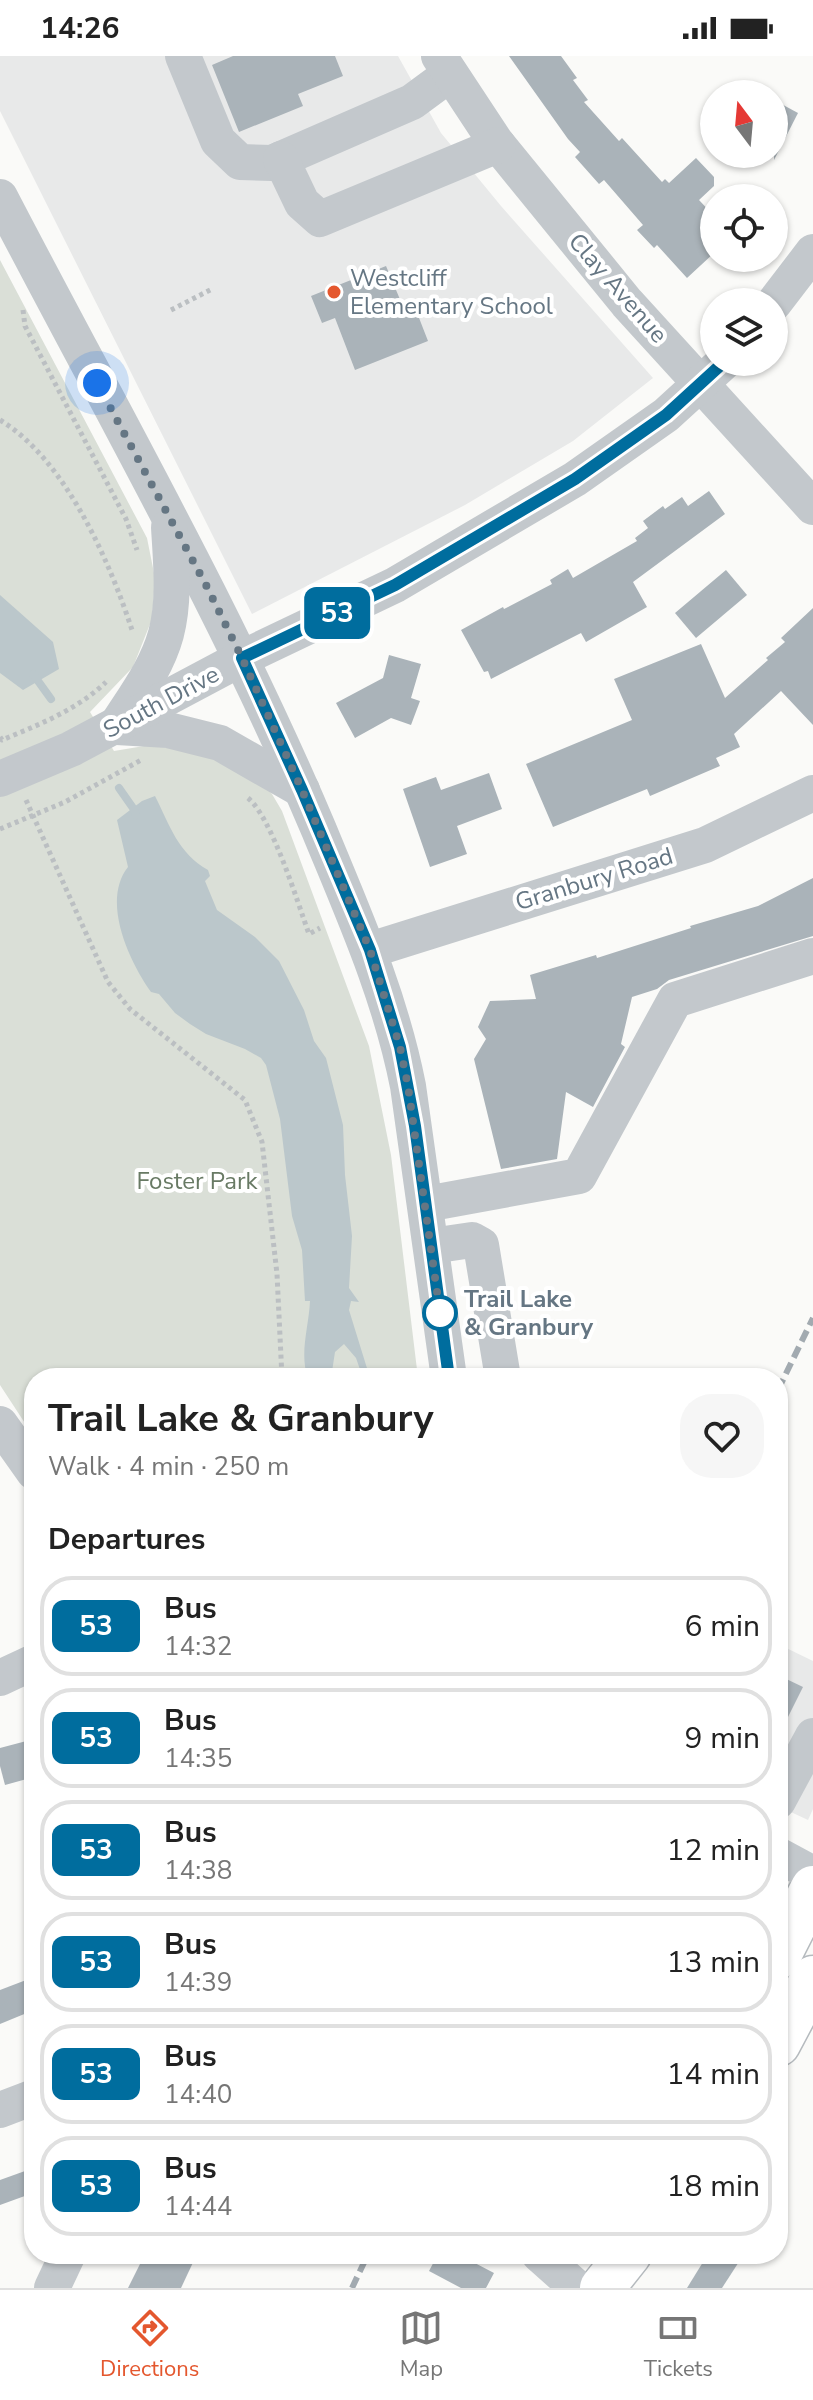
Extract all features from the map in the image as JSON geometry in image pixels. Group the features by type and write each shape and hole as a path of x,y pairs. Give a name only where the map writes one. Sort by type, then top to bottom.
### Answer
{"main road":[{"path":"788,1937 813,1888"},
{"path":"788,2025 813,1978"},
{"path":"602,2288 621,2264"}],"street":[{"path":"183,56 218,141 240,162 272,163 412,102 445,65"},
{"name":"Clay Avenue","path":"445,65 498,145 627,303 700,362"},
{"path":"281,159 302,203 320,219 498,145"},
{"path":"0,197 242,658 370,950 400,1047 415,1126 447,1365 497,1343"},
{"path":"785,288 813,252"},
{"name":"South Drive","path":"12,787 71,749 242,658 395,585 575,479 666,415 710,376"},
{"name":"Clay Avenue","path":"715,376 813,507"},
{"path":"115,727 148,678 166,634 172,582 168,514"},
{"path":"115,727 168,730 220,743 302,790"},
{"name":"Granbury Road","path":"370,950 705,845 813,793"},
{"path":"426,1204 579,1176 675,1000 813,956"},
{"path":"431,1246 472,1240 481,1245 501,1368"},
{"path":"0,1424 24,1458"},
{"path":"0,1678 24,1667"},
{"path":"788,1779 800,1753"},
{"path":"788,1860 813,1874"},
{"path":"0,2110 24,2101"},
{"path":"52,2288 63,2264"},
{"path":"550,2264 577,2288"}],"path":[{"path":"171,310 212,289"},
{"path":"50,293 23,309 25,326 126,519 139,556"},
{"path":"0,420 34,447 62,484 112,573 133,634"},
{"path":"128,646 137,619"},
{"path":"0,737 2,740 44,723 95,693 110,678"},
{"path":"0,829 65,802 147,757"},
{"path":"12,787 33,816 108,982 130,1009 245,1100 262,1142 277,1274 282,1368"},
{"path":"246,796 256,804 275,843 309,934 320,928"}],"shaded area":[{"name":"Westcliff Elementary School","path":"0,56 398,56 441,133 653,378 573,441 465,505 252,614 0,111"},
{"path":"0,595 53,642 59,669 23,690 0,673"},
{"path":"155,796 182,847 208,870 210,876 205,881 217,910 255,937 279,961 304,1010 314,1041 326,1058 343,1125 352,1236 349,1288 359,1302 351,1301 349,1310 367,1368 360,1368 356,1358 344,1344 335,1352 333,1368 305,1368 310,1301 305,1301 302,1250 292,1216 280,1119 266,1065 261,1058 206,1034 175,1013 159,994 151,992 127,948 121,931 117,897 120,881 128,867 117,820 142,801"},
{"path":"788,1649 813,1661 813,1809 808,1820 788,1811"}],"green space":[{"name":"Foster Park","path":"0,260 147,538 155,578 152,619 133,667 90,712 114,751 150,745 214,755 261,782 282,811 369,1046 391,1155 417,1368 24,1368 24,1422 0,1385"}],"building":[{"path":"233,56 335,56 343,76 298,94 303,106 239,132 212,65"},
{"path":"509,56 561,56 588,100 584,102 662,182 665,179 669,183 696,158 700,168 705,168 714,177 714,184 700,184 700,266 687,278 657,245 654,248 637,230 643,225 604,180 599,184 575,157 580,152"},
{"path":"788,108 798,113 788,133"},
{"path":"386,266 404,309 414,305 428,341 355,370 335,318 322,323 311,296"},
{"path":"709,491 725,514 633,582 647,607 586,642 581,633 491,679 488,671 484,672 461,630 552,584 550,580 568,569 573,578 637,541 635,538 648,528 643,521 663,506 665,509 682,497 688,506"},
{"path":"726,570 747,595 696,638 675,613"},
{"path":"813,608 813,725 781,691 734,734 740,747 716,758 720,766 650,796 647,789 553,827 526,764 632,720 614,679 701,644 725,698 768,660 766,658 785,642 781,638"},
{"path":"389,655 421,664 411,698 420,701 411,725 391,718 355,738 336,703 383,678"},
{"path":"489,773 502,809 457,826 467,854 430,867 403,789 436,777 441,790"},
{"path":"813,878 813,936 669,980 657,989 632,997 621,1044 625,1047 593,1107 566,1092 557,1159 501,1169 474,1059 486,1039 478,1027 490,1001 536,999 530,975 596,955 597,958 758,906"},
{"path":"788,1680 803,1687 788,1717"},
{"path":"24,1742 24,1780 5,1785 0,1766 0,1748"},
{"path":"24,1981 24,2014 0,2024 0,1990"},
{"path":"24,2171 24,2196 0,2205 0,2180"},
{"path":"140,2264 192,2264 181,2288 128,2288"},
{"path":"433,2264 477,2264 494,2273 486,2288 461,2288 429,2271"},
{"path":"702,2264 738,2264 722,2288 687,2288"}],"waterway":[{"path":"33,674 51,699"},
{"path":"119,788 136,815"}],"railway":[{"path":"788,1369 813,1318"},
{"path":"352,2288 363,2264"}],"bus line":[{"name":"53","path":"448,1368 415,1126 400,1047 387,1000 370,950 242,658 395,585 575,479 666,415 709,376"}],"place":[{"name":"Westcliff Elementary School","path":"334,292"},
{"name":"Trail Lake & Granbury","path":"440,1313"}],"route":[{"path":"97,383 242,658 370,950 387,1000 408,1086 440,1313"}]}
